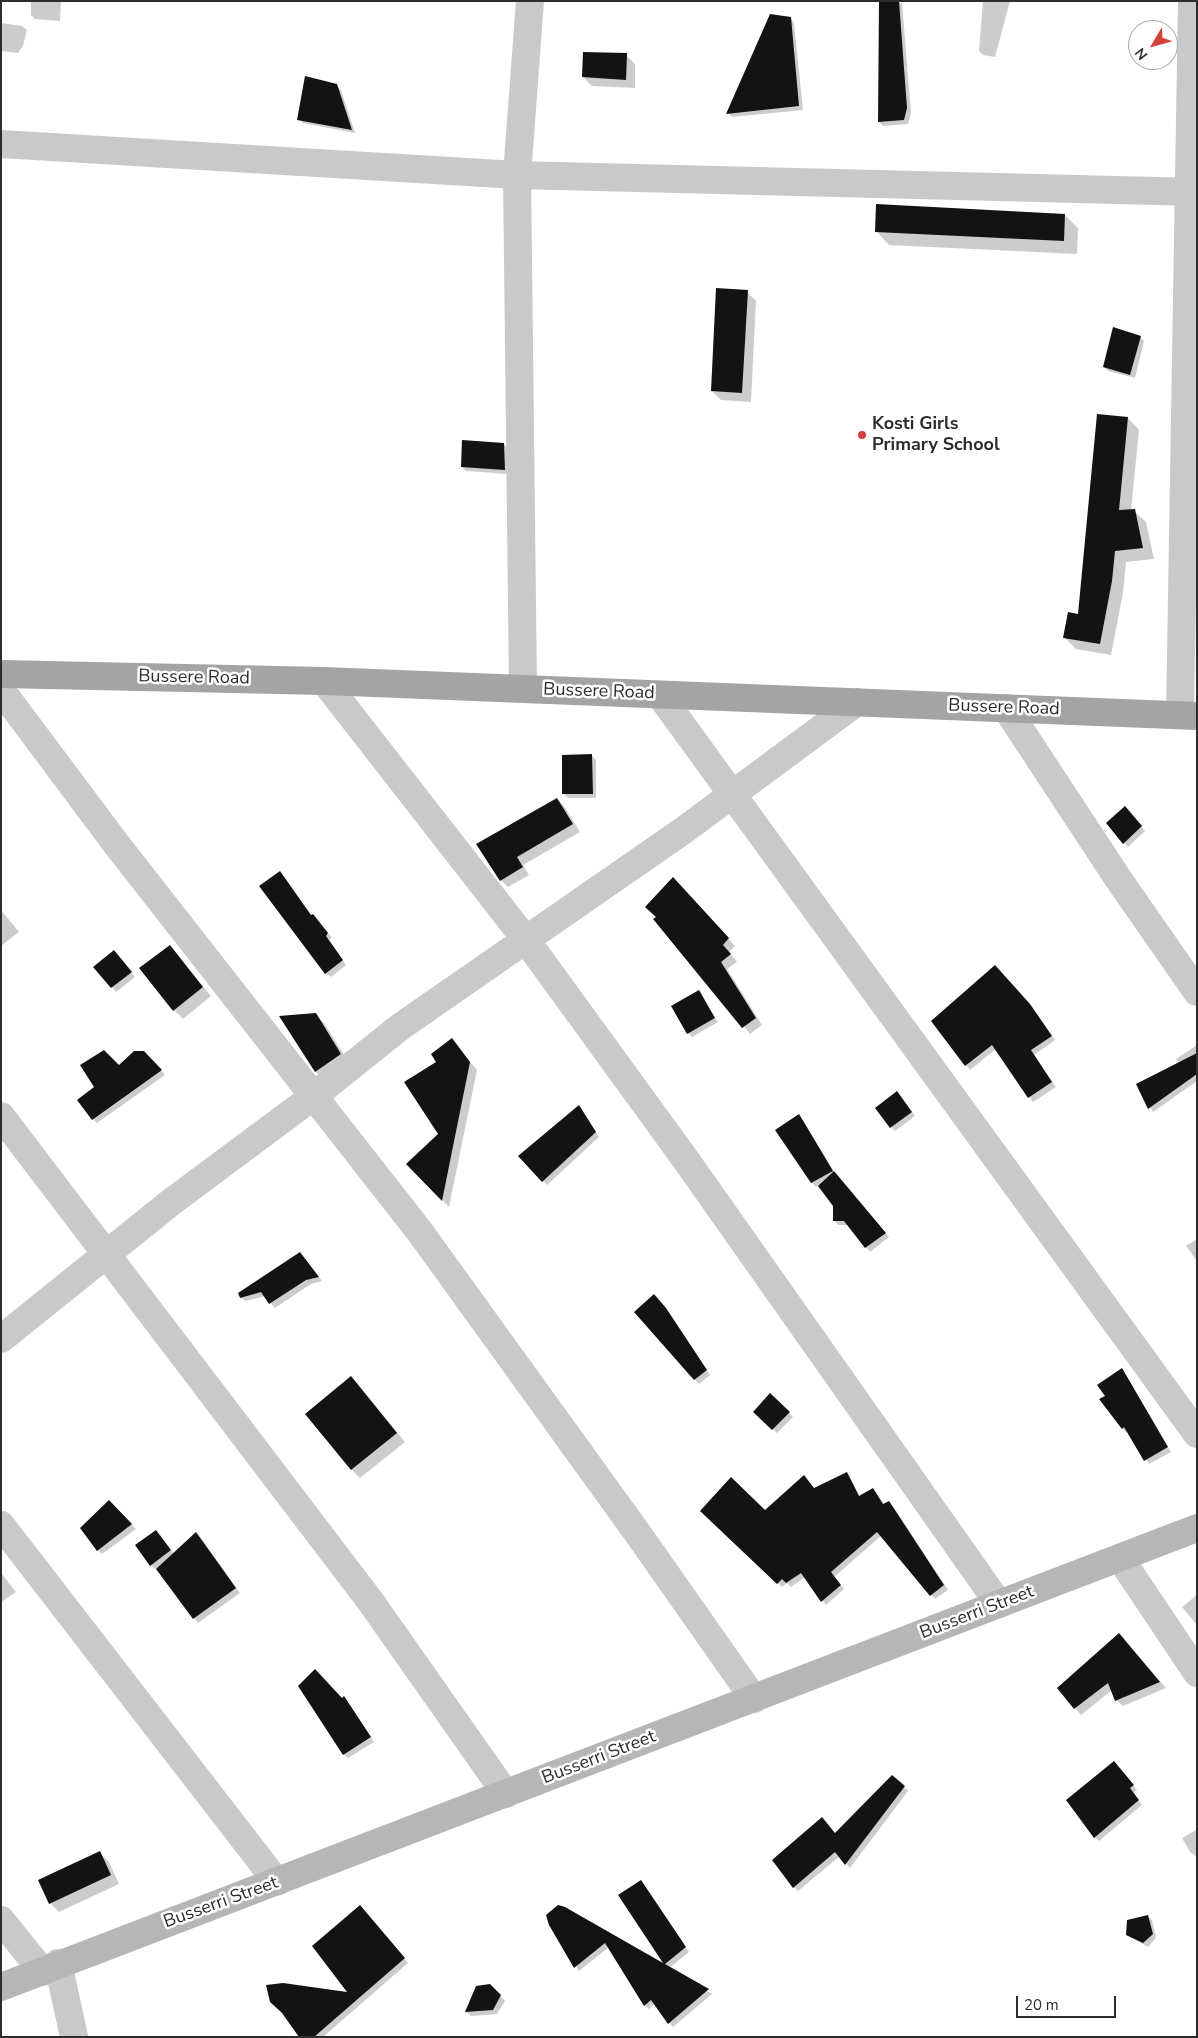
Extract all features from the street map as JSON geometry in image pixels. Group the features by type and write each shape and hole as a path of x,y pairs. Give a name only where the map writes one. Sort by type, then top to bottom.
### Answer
{"main road":[{"name":"Bussere Road","path":"1,674 324,681 1188,716"},
{"name":"Busserri Street","path":"1,1987 1197,1528"}],"street":[{"path":"523,689 517,175 530,1"},
{"path":"1188,716 1193,192 1192,1"},
{"path":"1,144 517,175 1193,192"},
{"path":"324,681 526,940 692,1168 999,1604"},
{"path":"1,690 118,845 315,1095 420,1232 641,1538 754,1699"},
{"path":"660,695 1197,1434"},
{"path":"1,1339 170,1203 315,1095 400,1027 732,794 857,702"},
{"path":"1006,708 1119,880 1197,992"},
{"path":"1,1116 371,1602 506,1794"},
{"path":"1,1525 277,1882"},
{"path":"1120,1558 1197,1673"},
{"path":"1,1920 50,1968 74,2037"}],"building":[{"path":"879,1 899,1 907,108 904,120 878,122"},
{"path":"770,14 791,17 799,106 726,114"},
{"path":"583,52 627,53 626,80 582,77"},
{"path":"305,76 337,84 352,130 297,120"},
{"path":"876,204 1065,214 1064,241 875,232"},
{"path":"716,288 748,290 742,393 711,391"},
{"path":"1113,327 1141,336 1130,375 1103,367"},
{"path":"1097,414 1128,417 1119,510 1135,509 1143,548 1115,551 1112,581 1100,644 1063,638 1068,612 1078,614"},
{"path":"462,440 504,443 505,470 461,467"},
{"path":"592,754 593,794 562,794 562,755"},
{"path":"557,798 573,824 517,857 523,867 500,881 476,844"},
{"path":"1125,806 1142,826 1123,844 1106,823"},
{"path":"280,871 311,915 313,914 328,933 326,936 343,960 325,974 259,886"},
{"path":"673,877 729,938 723,945 731,954 721,962 756,1018 742,1028 653,919 656,917 645,907"},
{"path":"170,945 203,987 173,1011 139,968"},
{"path":"114,950 132,972 111,988 93,967"},
{"path":"995,965 1030,1004 1052,1036 1031,1050 1052,1082 1028,1098 992,1045 965,1066 931,1021"},
{"path":"699,990 715,1018 687,1034 671,1006"},
{"path":"316,1013 341,1054 315,1072 279,1016"},
{"path":"452,1038 470,1062 442,1201 406,1164 438,1134 404,1082 436,1062 431,1054"},
{"path":"104,1050 119,1065 134,1051 144,1051 162,1070 92,1120 77,1100 94,1087 80,1065"},
{"path":"1197,1053 1197,1074 1148,1109 1136,1084"},
{"path":"897,1091 912,1112 890,1128 875,1108"},
{"path":"579,1105 596,1132 542,1182 518,1156"},
{"path":"799,1114 833,1171 811,1183 775,1130"},
{"path":"834,1171 886,1233 865,1248 844,1221 833,1221 833,1206 818,1186"},
{"path":"300,1252 319,1277 306,1280 269,1304 261,1292 240,1298 238,1293"},
{"path":"654,1294 666,1308 707,1370 694,1380 634,1312"},
{"path":"1122,1368 1168,1447 1144,1461 1124,1427 1122,1429 1099,1399 1105,1396 1097,1385"},
{"path":"351,1376 397,1433 351,1470 305,1414"},
{"path":"770,1393 790,1412 772,1430 753,1412"},
{"path":"847,1472 859,1496 873,1488 883,1504 889,1501 944,1585 930,1596 877,1532 831,1572 841,1585 821,1602 801,1573 786,1583 782,1579 777,1584 700,1511 731,1477 765,1510 804,1475 814,1488"},
{"path":"109,1500 132,1524 97,1551 80,1528"},
{"path":"156,1530 171,1550 150,1566 135,1545"},
{"path":"196,1532 236,1588 193,1619 156,1569"},
{"path":"1119,1633 1160,1682 1115,1701 1108,1683 1074,1709 1057,1688"},
{"path":"315,1669 342,1698 344,1696 371,1737 343,1755 298,1686"},
{"path":"1114,1761 1134,1785 1130,1788 1139,1800 1094,1838 1066,1800"},
{"path":"892,1775 905,1786 845,1865 835,1852 793,1888 772,1860 822,1817 835,1833"},
{"path":"100,1851 111,1875 49,1904 38,1880"},
{"path":"641,1880 686,1947 665,1964 709,1989 668,2024 651,2000 644,2006 605,1943 574,1968 549,1925 546,1915 558,1905 565,1907 663,1963 618,1895"},
{"path":"360,1905 405,1958 314,2037 299,2037 282,2013 270,2002 266,1985 283,1983 347,1992 312,1946"},
{"path":"1148,1915 1153,1934 1143,1943 1126,1935 1127,1920"},
{"path":"490,1984 501,1995 493,2010 465,2012 476,1986"}],"place":[{"name":"Kosti Girls Primary School","path":"862,435"}]}
